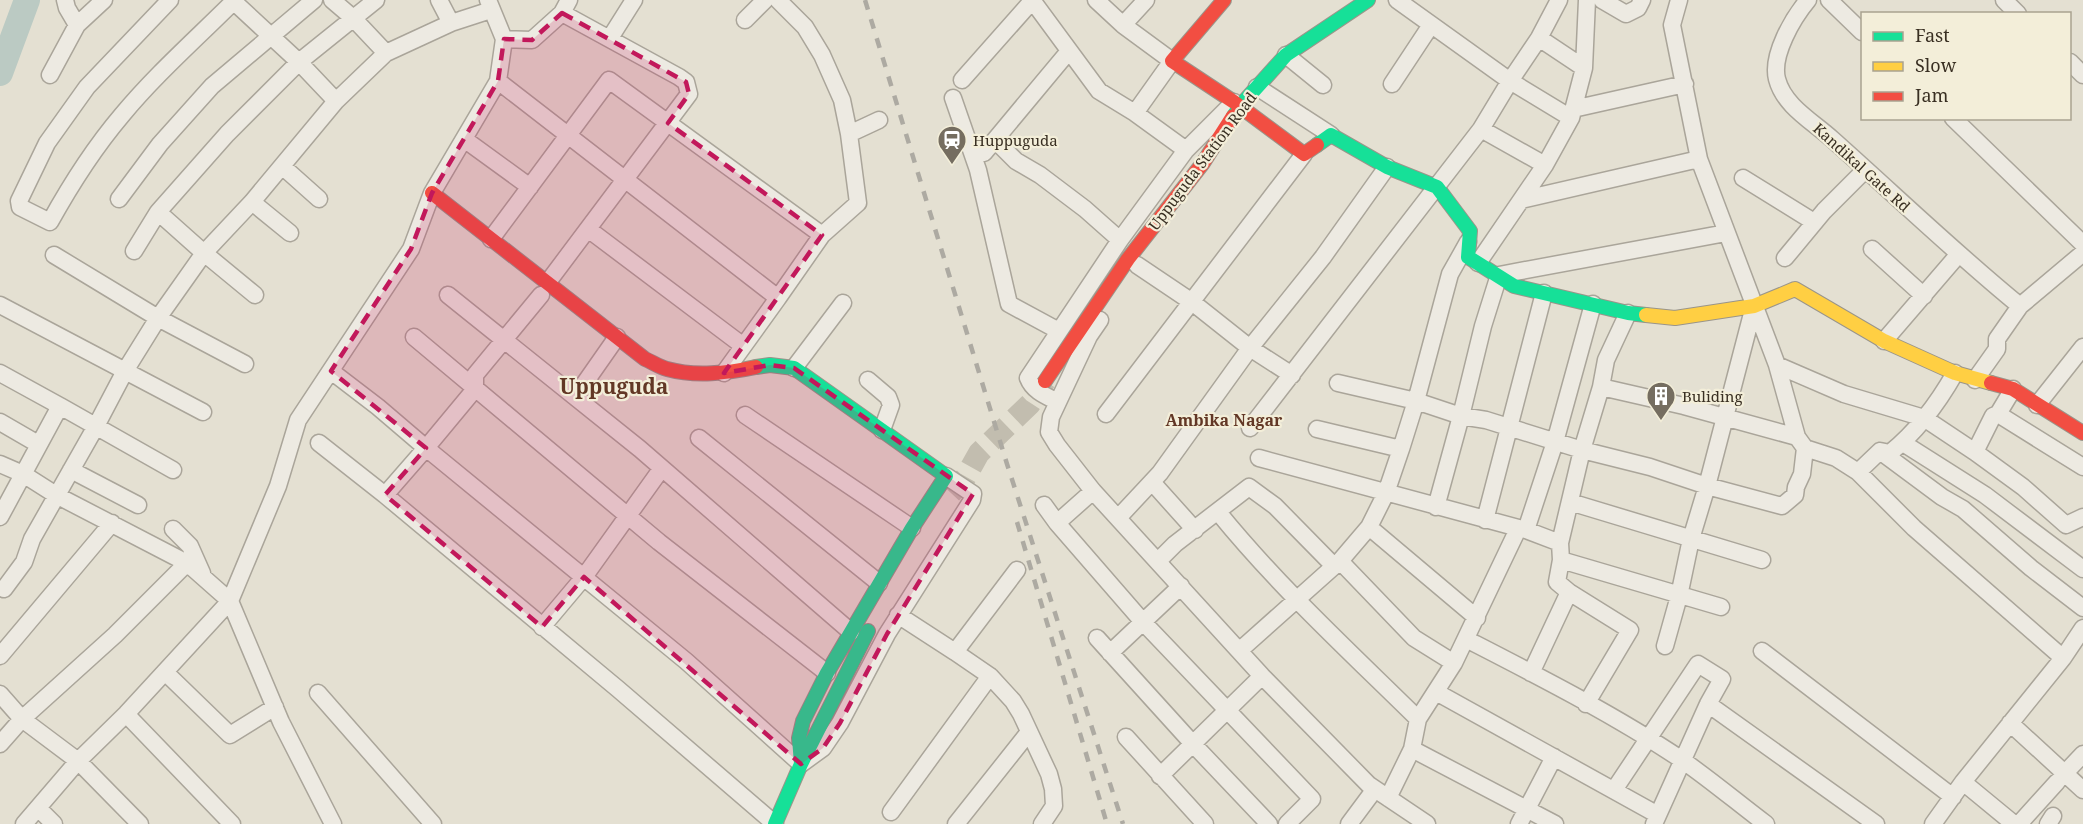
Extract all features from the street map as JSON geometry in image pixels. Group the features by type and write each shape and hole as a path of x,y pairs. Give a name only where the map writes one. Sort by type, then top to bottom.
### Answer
{"street":[{"path":"65,0 77,25"},
{"path":"50,75 77,25 104,0"},
{"path":"170,0 87,87 47,143 19,201 20,207 50,222 94,150 122,115 233,1 299,62 336,101"},
{"path":"119,199 160,144 212,86 314,0"},
{"path":"332,0 353,18 386,53"},
{"path":"134,251 158,212 227,134 299,62 376,0"},
{"path":"439,0 452,23"},
{"path":"610,38 634,0"},
{"path":"745,20 765,0"},
{"path":"724,374 742,345 822,235 858,203 842,100 822,55 805,27 778,0"},
{"path":"1096,0 1124,25 1172,61 1237,104 1304,154"},
{"path":"1124,25 1146,0"},
{"path":"1135,113 1172,61 1224,0"},
{"path":"1397,0 1510,81 1572,113 1685,84"},
{"path":"1478,263 1545,165 1572,113 1584,68 1587,0"},
{"path":"1602,0 1626,14 1638,8 1642,0"},
{"path":"1338,383 1416,401 1461,416 1486,420 1582,450 1650,467 1707,486 1782,506 1796,495 1796,487 1802,474 1801,443 1777,365 1699,159 1672,25 1679,0"},
{"name":"Kandikal Gate Rd","path":"1808,0 1785,37 1776,64 1776,77 1787,100 1958,255 2020,306"},
{"path":"1829,0 1861,30"},
{"path":"2004,0 2016,12"},
{"path":"962,80 1032,1 1099,91 1135,113 1186,150"},
{"path":"1250,428 1481,129 1539,38 1556,1"},
{"name":"Uppuguda Station Road","path":"1045,381 1128,259 1203,164 1237,104 1257,87 1286,54 1360,2"},
{"path":"4,589 24,562 32,539 95,428 124,371 158,318 204,254 252,202 336,101 386,53 490,5 504,39 498,81 432,193 411,249 298,420 278,486 230,601 126,714 78,760 24,824"},
{"path":"385,495 475,389 475,375 544,289 690,94 686,82 610,38 566,6 532,40 504,39"},
{"path":"1392,84 1431,25"},
{"path":"1539,38 1584,68"},
{"path":"1069,51 990,146 1040,175 1085,209 1120,240"},
{"path":"1286,54 1323,85"},
{"path":"2071,63 2083,75"},
{"path":"491,239 609,80 822,235"},
{"path":"498,81 778,298"},
{"path":"1257,87 1331,135 1387,167 1437,187 1470,231 1468,257 1514,286 1628,313 1675,318 1754,306 1795,290 1884,341 1955,373 2013,389 2083,433"},
{"path":"954,98 978,170 1009,304 1059,331"},
{"path":"1058,402 1037,390 1028,378 1120,240 1186,150 1237,104"},
{"path":"849,134 879,120"},
{"path":"1955,120 2083,244"},
{"path":"1481,129 1545,165"},
{"path":"1223,132 1222,150 1137,265 1089,336 1051,417 1049,432 1057,446 1093,491 1262,676 1382,793 1427,824"},
{"path":"1106,414 1304,154 1331,135"},
{"path":"464,139 530,188"},
{"path":"1521,200 1699,159"},
{"path":"282,166 319,199"},
{"path":"1118,518 1160,473 1250,348 1323,257 1387,167"},
{"path":"1785,258 1814,222 1865,170"},
{"path":"1743,178 1814,222"},
{"path":"432,193 491,239 544,289 617,337 645,359 666,369 702,374 724,374 771,365 794,368 973,494 972,500 898,615 840,723 823,748 801,764"},
{"path":"252,202 290,233"},
{"path":"158,212 204,254 255,295"},
{"path":"588,229 742,345"},
{"path":"1499,275 1726,233"},
{"path":"1239,651 1337,563 1369,527 1386,493 1401,449 1450,273 1470,239"},
{"path":"1872,249 1923,296"},
{"path":"1975,380 1997,349 1997,339 2020,306 2083,253"},
{"path":"54,255 158,318 245,364"},
{"path":"1884,341 1958,255"},
{"path":"1137,265 1192,302 1250,348 1292,375"},
{"path":"1436,507 1483,326 1499,275"},
{"path":"1485,520 1544,293"},
{"path":"448,295 662,468 851,632"},
{"path":"794,368 843,303"},
{"path":"1349,824 1382,793 1412,749 1418,719 1454,663 1522,530 1555,442 1593,304"},
{"path":"0,305 203,412"},
{"path":"1665,646 1680,596 1691,538 1707,486 1754,306"},
{"path":"1586,704 1630,630 1557,582 1561,560 1560,543 1606,360 1628,313"},
{"path":"414,337 627,516 827,674"},
{"path":"574,396 617,337"},
{"path":"2037,405 2083,347"},
{"path":"1777,365 1844,394 1924,418 2023,487 2066,525 2083,517"},
{"path":"331,371 378,407 686,661 801,764"},
{"path":"0,373 172,470"},
{"path":"1880,451 1890,453 1903,443 1924,418 1955,373"},
{"path":"868,380 888,398 891,405 882,430"},
{"path":"1601,387 1724,417 1801,443 1836,458 1858,472 1914,528 2063,657"},
{"path":"1975,452 1993,416 1998,414 2013,389"},
{"path":"0,517 60,406"},
{"path":"1998,414 2083,466"},
{"path":"745,415 912,528"},
{"path":"0,422 38,444"},
{"path":"1317,429 1401,449"},
{"path":"699,438 879,584"},
{"path":"318,443 385,495 618,689 775,824 801,764 874,622"},
{"path":"1903,443 1985,495 2083,569"},
{"path":"1858,472 1880,451"},
{"path":"1880,451 1942,497 1963,509 2031,568 2083,608"},
{"path":"1259,458 1522,530 1560,543"},
{"path":"0,464 23,474 56,495 187,562 230,601 274,707 333,824"},
{"path":"542,627 584,577 662,468"},
{"path":"71,470 138,505"},
{"path":"801,764 799,738 803,721 827,674 879,584 946,476"},
{"path":"1152,482 1195,530"},
{"path":"1158,561 1175,544 1249,487 1275,506 1414,638 1454,663"},
{"path":"1058,524 1093,491"},
{"path":"1570,502 1762,560"},
{"path":"1044,505 1143,622 1312,799 1287,824"},
{"path":"1218,512 1240,539 1297,599 1418,719"},
{"path":"0,656 112,523"},
{"path":"1369,527 1477,618"},
{"path":"173,529 190,546 203,576"},
{"path":"1561,560 1721,607"},
{"path":"0,744 22,718 115,635 187,562"},
{"path":"955,652 1017,570"},
{"path":"1110,652 1181,586"},
{"path":"1531,673 1569,592"},
{"path":"898,615 990,676 1013,701 1049,774 1053,789 1054,806 1042,824"},
{"path":"1933,824 1963,782 2081,635"},
{"path":"1097,638 1192,744 1269,824"},
{"path":"1466,639 1648,739 1683,761 1766,824"},
{"path":"1762,651 1953,797"},
{"path":"1436,692 1614,790 1656,821 1708,704 1722,679 1698,664 1614,790"},
{"path":"165,672 230,735 274,707"},
{"path":"891,812 990,676"},
{"path":"1160,776 1262,676"},
{"path":"318,693 433,824"},
{"path":"0,694 22,718 78,760 140,824"},
{"path":"1708,704 1876,824"},
{"path":"126,714 232,824"},
{"path":"2010,723 2061,778 2083,790"},
{"path":"956,824 1029,732"},
{"path":"1126,737 1204,824"},
{"path":"1412,749 1522,817 1555,824"},
{"path":"2019,824 2083,754"},
{"path":"1522,817 1554,757"},
{"path":"1963,782 2014,824"},
{"path":"38,808 54,824"}],"highlighted area":[{"path":"562,13 686,82 689,94 668,123 822,235 724,373 770,365 794,368 973,494 887,634 840,723 823,748 801,764 584,577 542,627 385,495 426,448 331,371 411,249 432,193 498,81 504,39 532,40"}],"waterway":[{"path":"0,73 27,0"}],"tunnel":[{"path":"951,493 965,478 979,453 1030,404 1045,381"}],"railway":[{"path":"865,0 1007,464 1123,824"},
{"path":"1017,522 1107,824"}],"traffic: fast":[{"path":"1233,116 1286,55 1368,0"},
{"path":"1317,145 1331,135 1387,167 1437,187 1470,231 1468,257 1514,286 1628,313 1646,315"},
{"path":"756,367 770,365 794,368 946,476 912,528 827,673 803,721 799,738 801,764"},
{"path":"775,824 801,764 868,631"}],"traffic: slow":[{"path":"1646,315 1675,318 1754,306 1795,289 1884,341 1955,373 1991,383"}],"traffic: jam":[{"path":"1224,0 1172,61 1234,102 1304,154 1317,145"},
{"path":"1045,381 1128,259 1203,163 1233,116"},
{"path":"432,193 645,359 664,368 689,373 723,372 756,367"},
{"path":"1991,383 2013,389 2083,433"}],"place":[{"name":"Huppuguda","path":"952,166"},
{"name":"Buliding","path":"1661,422"}],"district":[{"name":"Uppuguda","path":"614,386"},
{"name":"Ambika Nagar","path":"1224,420"}]}
